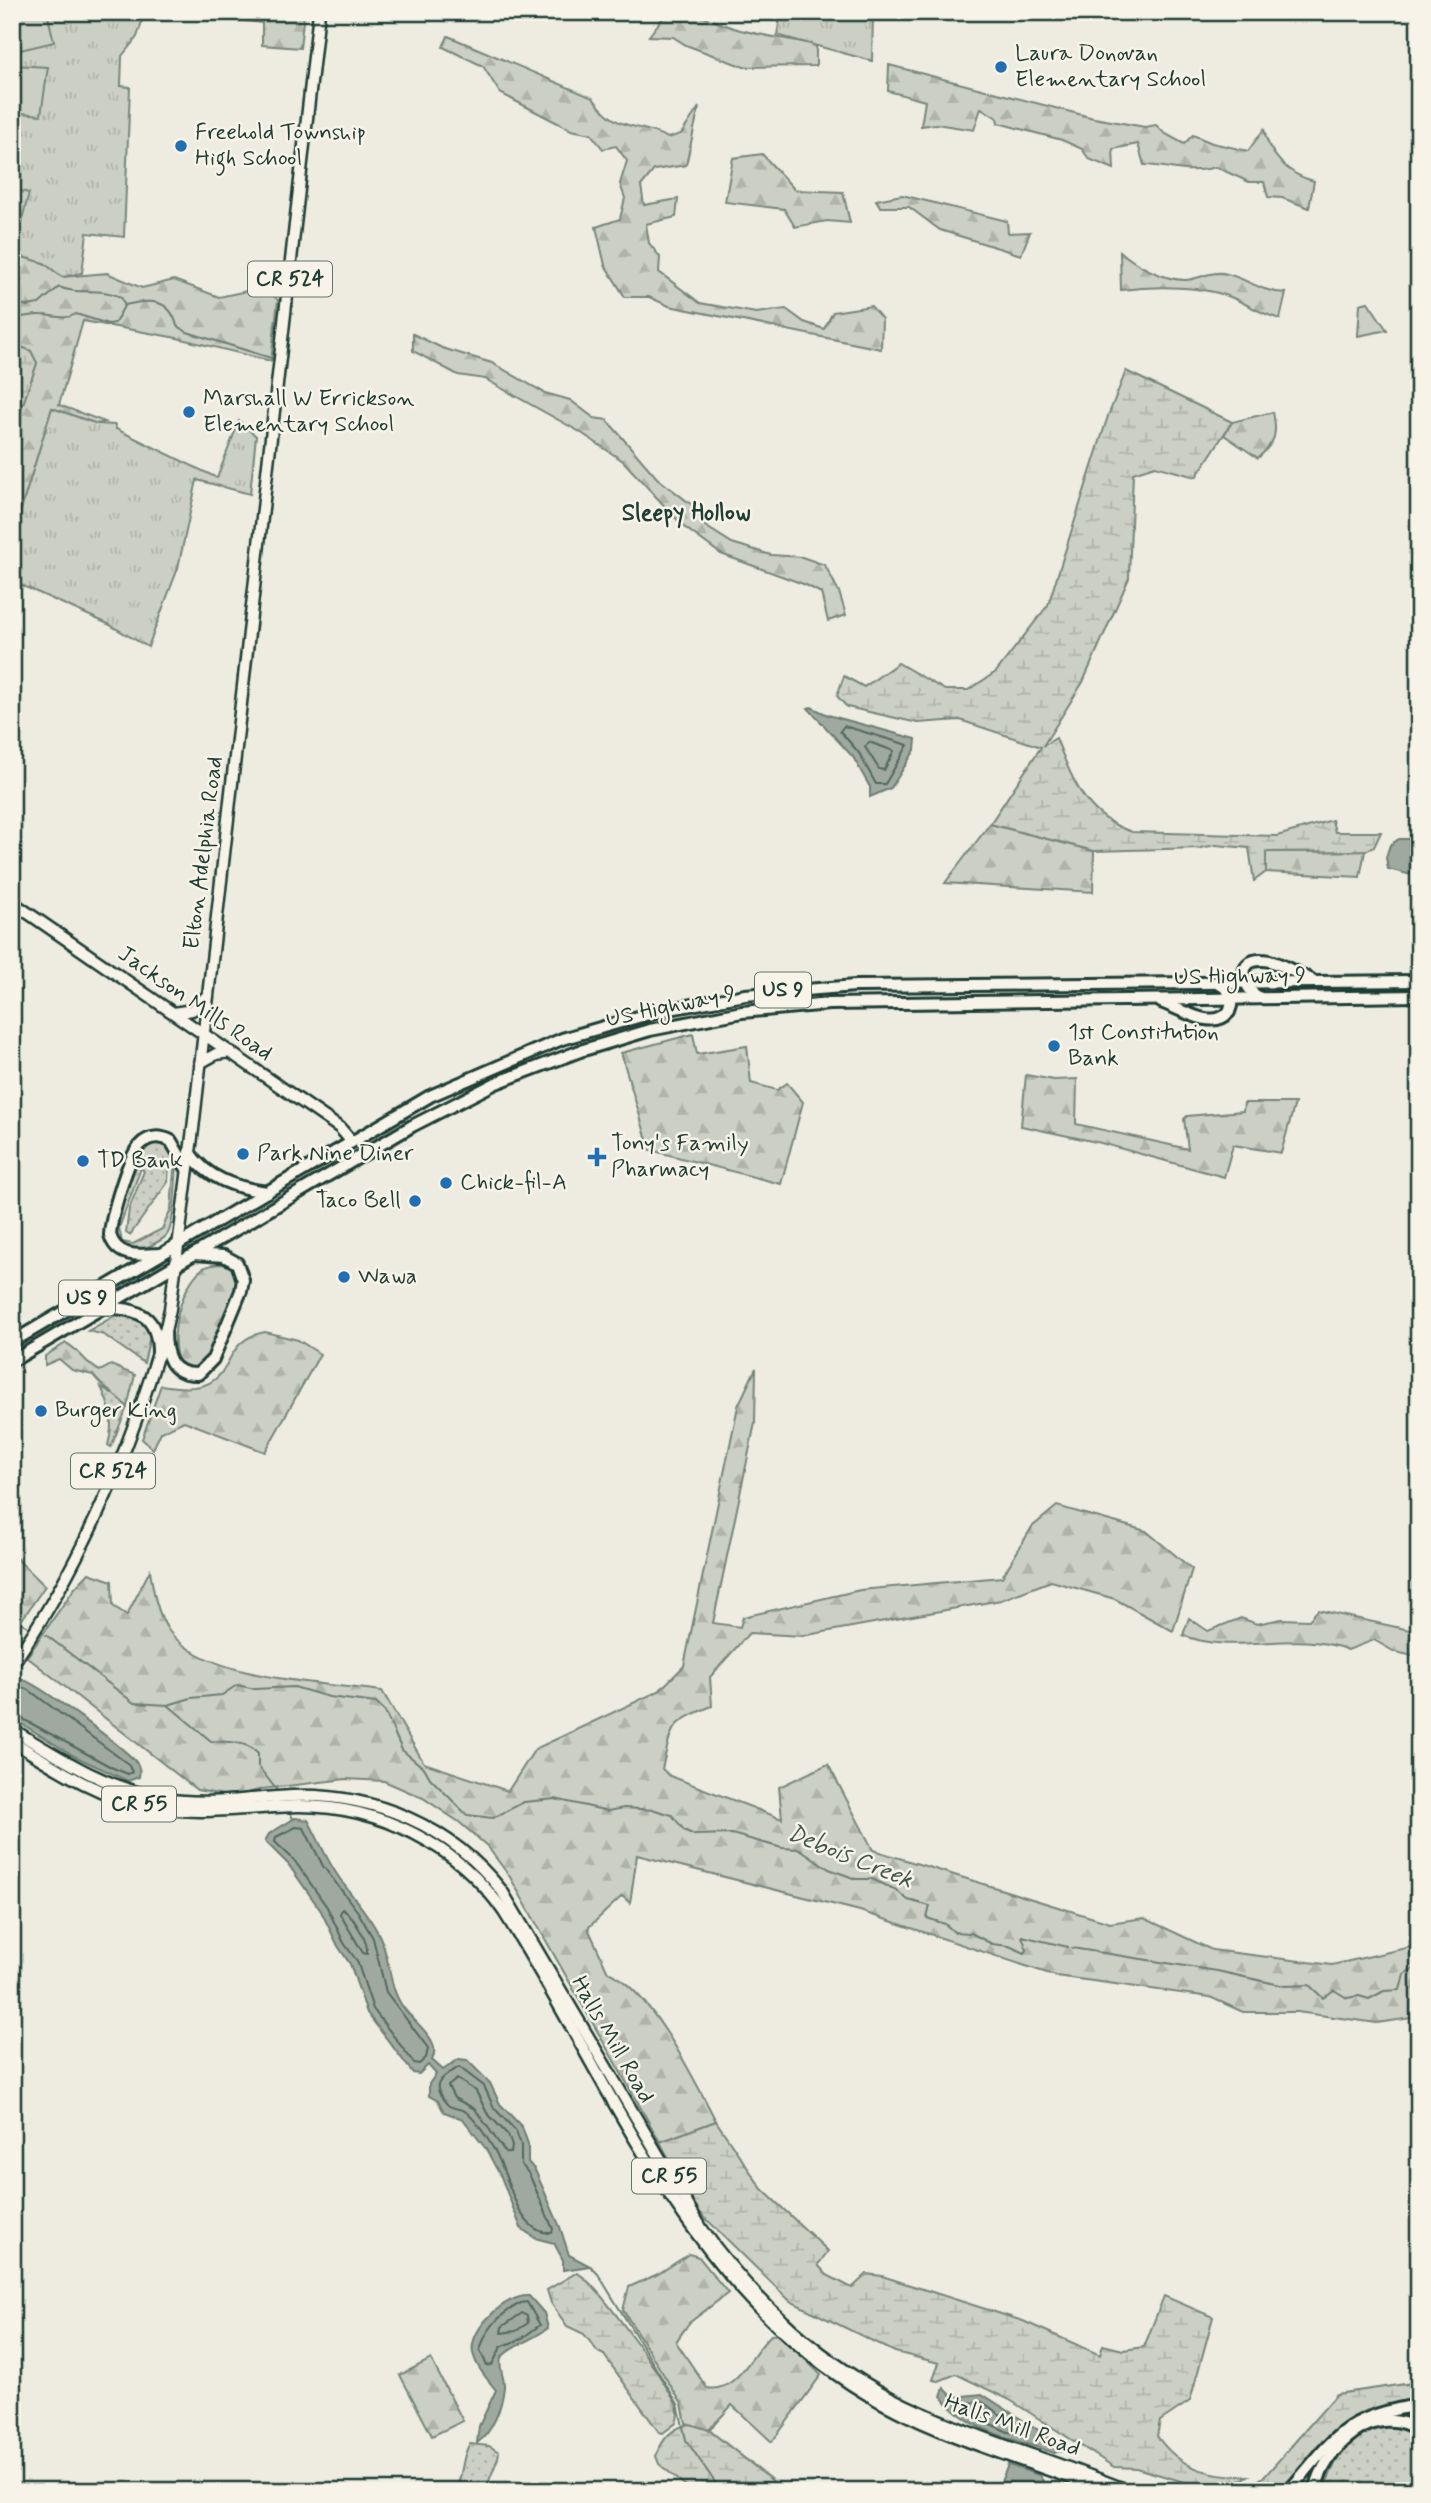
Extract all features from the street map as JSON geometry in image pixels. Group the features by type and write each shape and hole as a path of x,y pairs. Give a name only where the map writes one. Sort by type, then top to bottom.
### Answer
{"highway":[{"path":"1260,998 1248,990 1244,983 1244,973 1248,965 1262,960 1317,982"},
{"name":"US Highway 9","path":"12,1342 430,1096 544,1046 639,1017 715,999 775,991 855,986 1419,981"},
{"path":"1152,999 1213,1021 1229,1012 1232,998 1229,991 1217,983"},
{"name":"US Highway 9","path":"12,1361 461,1099 559,1058 650,1030 742,1012 829,1004 1419,996"},
{"path":"163,1254 128,1254 119,1249 110,1235 112,1220 134,1156 144,1142 157,1137 172,1142 187,1169"},
{"path":"189,1152 205,1170 232,1185 267,1192"},
{"path":"165,1332 165,1347 173,1367 180,1372 198,1374 213,1359 241,1291 243,1280 237,1263 224,1256 194,1254"},
{"path":"103,1307 132,1309 146,1317 155,1331 158,1356"},
{"path":"1289,2491 1331,2442 1351,2425 1373,2414 1419,2405"},
{"path":"1315,2491 1328,2458 1358,2430 1392,2421 1405,2423 1419,2431"}],"main road":[{"name":"Elton Adelphia Road","path":"12,1665 50,1608 79,1552 158,1356 165,1332 176,1266 200,1063 319,12"},
{"name":"Jackson Mills Road","path":"12,902 340,1128 352,1142"},
{"path":"174,1013 192,1010 207,996"},
{"path":"200,1063 212,1055 231,1052"},
{"name":"Halls Mill Road","path":"12,1729 85,1773 144,1794 205,1802 278,1802 343,1810 387,1821 431,1842 473,1875 504,1912 672,2199 726,2274 767,2318 828,2369 899,2412 1105,2491"},
{"name":"Halls Mill Road","path":"12,1741 80,1782 140,1804 214,1813 278,1802 289,1796 345,1798 391,1810 437,1833 474,1860 511,1906 686,2205 733,2270 792,2329 855,2377 904,2404 1129,2491"},
{"path":"948,2432 951,2430 977,2438 983,2436"}],"green space":[{"path":"12,12 145,12 137,37 122,56 121,86 130,87 124,237 87,233 82,273 62,277 44,263 12,254"},
{"path":"12,12 47,12 54,42 12,52"},
{"path":"171,12 304,12 300,48 262,45 262,23"},
{"path":"676,12 694,14 736,29 816,45 816,66 744,67 686,45 673,37 649,36 662,19"},
{"path":"781,12 873,12 872,61 777,35"},
{"path":"448,36 593,98 619,122 668,138 681,134 699,107 686,165 654,170 641,186 644,205 678,199 676,217 646,224 649,243 660,257 659,272 700,303 756,313 786,309 804,322 824,329 833,312 871,306 882,319 881,349 669,306 649,297 625,297 605,265 596,227 620,219 625,198 620,184 627,161 616,146 603,149 591,134 571,130 500,93 483,66 443,47"},
{"path":"12,65 48,67 41,115 12,109"},
{"path":"889,65 1094,118 1145,127 1156,125 1164,133 1184,144 1193,135 1212,143 1248,151 1264,129 1270,147 1281,162 1296,174 1314,181 1309,208 1282,198 1268,197 1264,182 1249,182 1216,167 1188,170 1144,165 1138,144 1113,149 1114,169 1089,159 1082,149 1062,140 998,123 997,118 981,108 974,130 936,124 921,126 925,101 888,91"},
{"path":"762,154 795,190 843,192 850,223 827,221 795,227 784,209 725,202 733,158"},
{"path":"12,189 29,193 17,238 12,237"},
{"path":"902,195 1007,221 1008,233 1030,232 1021,255 940,230 909,207 880,207 876,200"},
{"path":"1120,251 1159,275 1185,280 1223,273 1268,290 1286,293 1280,319 1223,294 1209,291 1163,287 1121,290"},
{"path":"12,254 44,263 62,277 107,273 142,288 174,280 219,297 265,287 278,300 271,361 177,338 83,321 59,405 105,422 97,424 52,408 12,539 12,436 37,363 31,351 12,343 12,319 21,321 22,290 12,281"},
{"path":"1368,302 1387,330 1358,336 1360,304"},
{"path":"413,334 442,348 492,363 545,393 570,400 594,418 607,420 657,478 692,505 705,526 732,543 771,555 802,557 825,565 839,592 846,615 828,621 821,593 721,554 684,527 623,461 580,432 485,379 458,375 413,351"},
{"path":"12,343 31,351 37,363 12,436"},
{"path":"1126,371 1232,422 1196,477 1155,466 1133,473 1129,578 1083,682 1043,746 1056,738 1068,769 1092,807 1103,817 1132,832 1277,836 1332,820 1335,832 1381,832 1374,847 1365,851 1266,852 1266,872 1254,881 1249,848 1216,845 1200,848 1094,851 990,824 1041,747 960,720 918,723 847,707 837,696 844,676 864,687 898,663 945,690 968,690 996,672 1048,605 1108,416"},
{"path":"52,408 97,424 115,425 116,429 217,478 239,421 256,436 250,494 197,480 178,568 148,647 108,624 12,581 12,539"},
{"path":"1273,412 1274,438 1258,458 1224,435 1232,422"},
{"path":"990,824 1094,851 1093,892 945,883"},
{"path":"1365,851 1360,877 1266,872 1265,852"},
{"path":"693,1034 697,1054 747,1046 751,1083 777,1090 787,1083 803,1102 781,1184 650,1150 621,1053"},
{"path":"1026,1075 1054,1080 1077,1079 1076,1124 1188,1149 1184,1119 1187,1116 1243,1111 1244,1103 1295,1103 1281,1153 1233,1145 1224,1177 1101,1143 1021,1126"},
{"path":"159,1141 168,1144 178,1163 169,1165 168,1182 130,1235 126,1233 129,1209 144,1171 141,1168 119,1228 122,1242 133,1244 162,1229 171,1209 174,1170 177,1168 170,1229 165,1237 152,1245 138,1250 130,1249 114,1236 121,1203 139,1154 147,1144"},
{"path":"231,1265 237,1269 239,1285 207,1363 182,1367 175,1345 177,1316 194,1277 207,1266"},
{"path":"120,1313 136,1313 151,1331 144,1363 104,1335 88,1331"},
{"path":"265,1332 298,1340 320,1354 265,1452 184,1421 161,1432 153,1449 142,1439 161,1385 188,1387 206,1384 217,1377 238,1347 248,1338"},
{"path":"66,1343 100,1371 111,1365 135,1375 127,1407 93,1375 72,1370 59,1359 45,1365 45,1356"},
{"path":"756,1368 755,1423 713,1623 740,1627 743,1617 860,1590 1002,1577 1032,1527 1057,1506 1146,1531 1192,1569 1173,1631 1115,1599 1051,1581 1001,1600 802,1636 749,1633 710,1677 712,1706 687,1717 675,1727 662,1769 670,1776 782,1819 779,1787 828,1764 873,1850 1110,1923 1144,1918 1212,1950 1332,1965 1419,1945 1419,2017 1377,2023 1297,2012 1243,2012 1210,1997 1056,1976 860,1911 637,1855 630,1903 622,1896 588,1928 608,1972 624,1982 655,2016 716,2121 660,2142 510,1877 487,1846 459,1822 423,1798 384,1781 346,1779 262,1789 234,1797 197,1790 27,1657 74,1589 89,1573 112,1581 113,1606 127,1615 150,1570 161,1617 169,1631 186,1647 210,1660 268,1676 382,1691 424,1763 508,1791 535,1749 659,1691 684,1666 738,1406"},
{"path":"101,1387 119,1397 127,1407 111,1447 108,1445 110,1415"},
{"path":"12,1554 45,1586 12,1634"},
{"path":"1318,1610 1419,1632 1419,1657 1395,1652 1374,1640 1348,1650 1306,1641 1222,1644 1183,1635 1189,1618 1208,1631 1241,1618 1257,1624 1281,1619 1309,1620"},
{"path":"716,2121 762,2189 828,2251 818,2265 827,2275 852,2288 867,2274 882,2276 1023,2321 1100,2355 1103,2345 1123,2350 1144,2347 1164,2296 1213,2317 1190,2401 1160,2421 1157,2436 1175,2456 1196,2468 1221,2474 1248,2476 1233,2485 1212,2490 1136,2468 1114,2467 1010,2400 956,2374 939,2381 933,2380 939,2363 895,2352 790,2301 695,2208 660,2142"},
{"path":"689,2254 699,2257 728,2293 689,2323 676,2342 707,2388 727,2385 743,2370 771,2335 780,2334 821,2375 772,2442 732,2405 709,2430 686,2423 682,2404 623,2310 629,2287 658,2274"},
{"path":"576,2273 584,2278 613,2311 672,2396 678,2417 676,2423 663,2433 659,2432 604,2355 598,2352 584,2334 567,2326 551,2303 547,2290"},
{"path":"431,2359 463,2421 432,2436 400,2375"},
{"path":"1419,2382 1419,2400 1366,2412 1329,2435 1285,2491 1241,2491 1265,2476 1337,2394"},
{"path":"690,2424 709,2430 774,2482 778,2491 692,2491 659,2464 656,2456 668,2435"},
{"path":"1394,2425 1419,2436 1419,2491 1324,2489 1336,2462 1348,2445 1366,2434"},
{"path":"470,2444 489,2446 499,2452 498,2458 485,2491 455,2491 465,2454"}],"water":[{"path":"808,708 828,715 916,739 915,750 891,788 870,797 870,787 853,757"},
{"path":"1399,839 1419,839 1419,877 1388,869 1386,857 1390,845"},
{"path":"20,1679 60,1702 115,1743 137,1764 139,1777 128,1781 76,1757 12,1718 12,1690"},
{"path":"295,1818 308,1820 336,1873 375,1927 400,2002 422,2027 434,2047 432,2060 443,2070 459,2059 467,2060 490,2083 500,2104 522,2127 528,2144 528,2162 535,2170 569,2255 590,2266 563,2270 563,2260 554,2243 535,2238 521,2228 501,2177 486,2149 463,2119 444,2112 438,2101 429,2096 429,2084 436,2074 428,2065 419,2074 413,2073 367,2013 350,1964 321,1911 288,1864 265,1841 269,1834"},
{"path":"529,2296 544,2313 548,2328 501,2358 504,2383 501,2403 492,2426 477,2443 479,2426 496,2390 475,2358 473,2344 483,2324 500,2307 520,2297"},
{"path":"944,2388 953,2397 982,2394 1060,2444 1061,2451 1054,2453 979,2426 952,2408 941,2396"},
{"path":"1008,2465 1039,2475 1043,2481 1041,2491 997,2491"}],"waterway":[{"path":"12,301 27,306 39,304 59,287 113,294 121,297 124,304"},
{"path":"125,305 142,302 164,305 174,317 177,326 187,332 274,359"},
{"path":"12,316 63,317 76,314 108,324 115,323 124,306"},
{"name":"Debois Creek","path":"12,1617 27,1626"},
{"name":"Debois Creek","path":"46,1635 134,1703 168,1705 191,1698 222,1695 237,1685 255,1689 294,1687 329,1697 376,1703 385,1712 402,1750 425,1769 430,1778 467,1815 493,1818 524,1802 555,1799 608,1811 624,1808 655,1810 672,1815 684,1830 694,1835 732,1834 782,1848 800,1849 829,1869 856,1879 872,1879 896,1890 908,1900 930,1906 927,1918 945,1924 954,1932 971,1933 992,1944 1009,1946 1025,1953 1027,1950 1022,1936 1068,1947"},
{"path":"168,1705 211,1741 236,1743 253,1749 258,1753 258,1766 279,1793"},
{"path":"289,1810 293,1819"},
{"name":"Debois Creek","path":"1072,1948 1217,1971 1285,1986 1309,1985 1323,1998 1334,1990 1347,1998 1359,1996 1369,1999 1384,1991 1400,1990 1404,1974 1419,1965"},
{"path":"590,2266 598,2274 678,2404 686,2440 721,2491"}],"place":[{"name":"Laura Donovan Elementary School","path":"1001,67"},
{"name":"Freehold Township High School","path":"181,146"},
{"name":"Marshall W Errickson Elementary School","path":"189,412"},
{"name":"1st Constitution Bank","path":"1054,1046"},
{"name":"Park Nine Diner","path":"243,1154"},
{"name":"Tony's Family Pharmacy","path":"597,1157"},
{"name":"TD Bank","path":"83,1161"},
{"name":"Chick-fil-A","path":"446,1183"},
{"name":"Taco Bell","path":"415,1201"},
{"name":"Wawa","path":"344,1277"},
{"name":"Burger King","path":"41,1411"}],"district":[{"name":"Sleepy Hollow","path":"686,513"}]}
